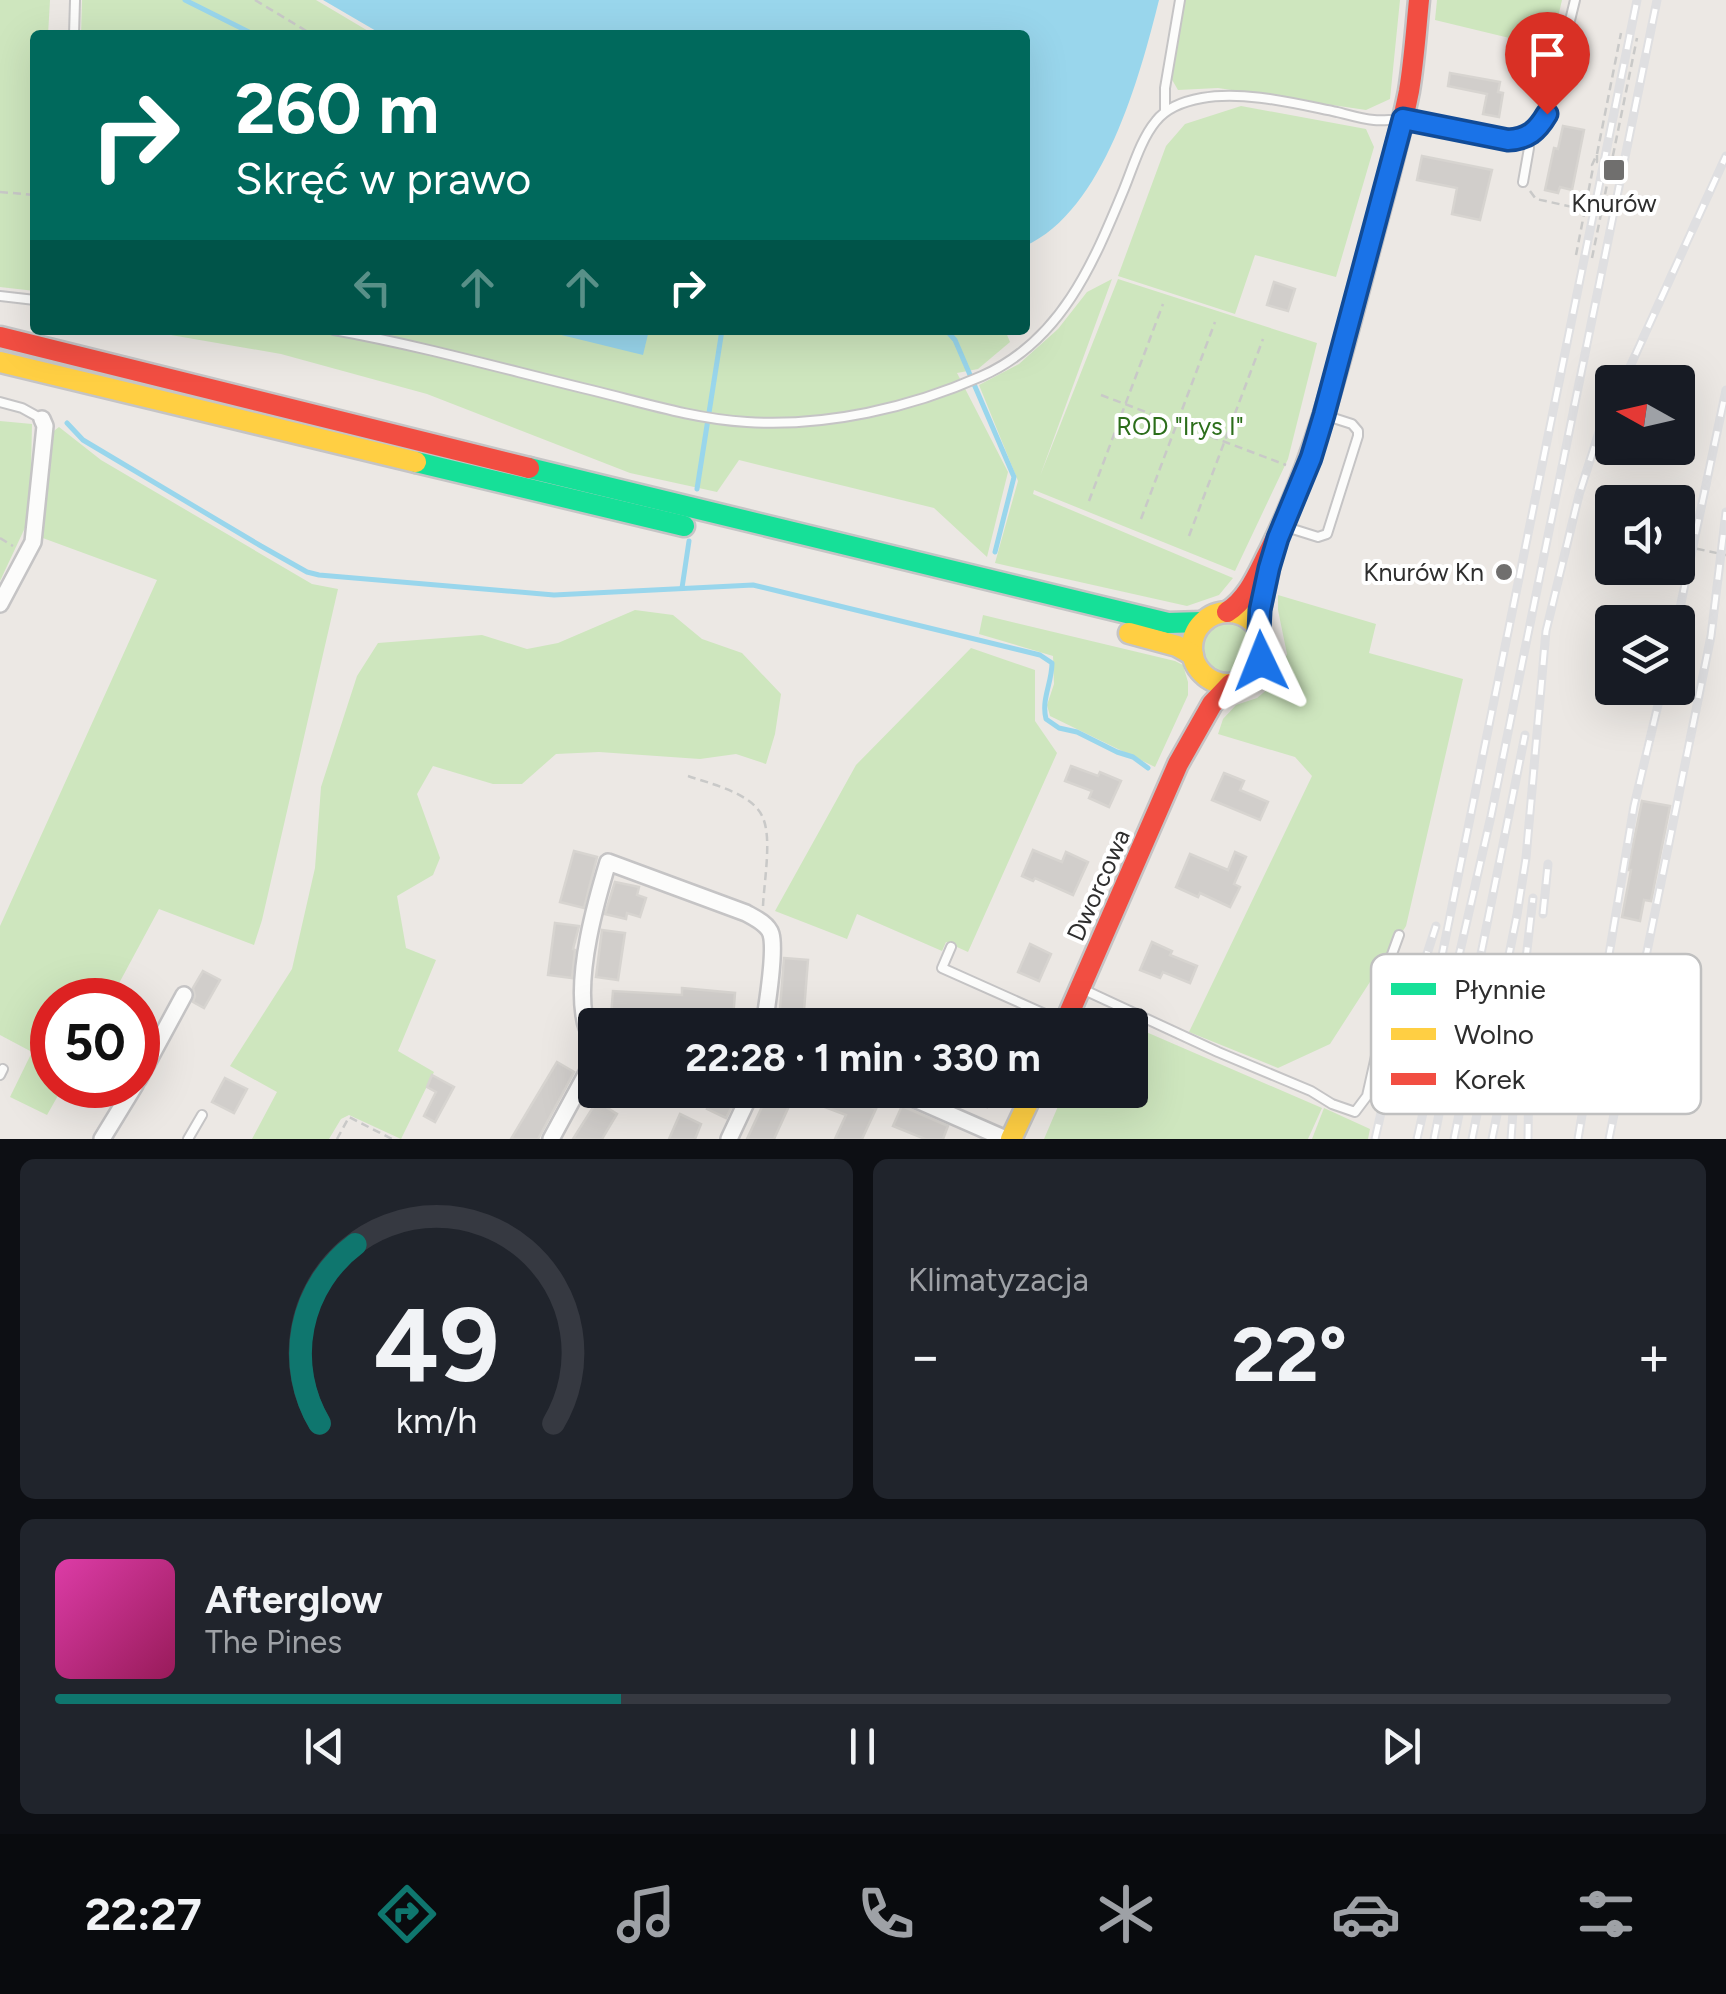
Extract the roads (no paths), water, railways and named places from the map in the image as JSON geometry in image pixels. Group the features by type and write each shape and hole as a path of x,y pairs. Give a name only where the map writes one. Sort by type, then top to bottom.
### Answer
{"main road":[{"path":"1227,612 1249,591 1306,473 1403,119 1419,0"},
{"path":"0,337 1168,623 1202,622 1227,612 1244,616 1259,631"},
{"path":"0,362 1145,637 1178,646 1192,655"},
{"path":"1202,622 1193,638 1192,655 1198,669 1219,683 1231,684 1249,677 1264,651 1259,631 1263,592 1280,532"},
{"name":"Dworcowa","path":"1178,764 1204,675"},
{"name":"Dworcowa","path":"1071,1008 1178,764 1212,704 1231,684"},
{"path":"1009,1139 1025,1108"}],"street":[{"path":"0,604 33,542 45,426 42,419"},
{"path":"584,1008 592,916 608,862 762,922 771,933 766,1008"},
{"path":"160,1038 184,995"},
{"path":"551,1139 578,1089"},
{"path":"102,1139 120,1108"},
{"path":"729,1139 744,1108"},
{"path":"936,1108 1009,1139"}],"lane":[{"path":"74,30 75,0"},
{"path":"1166,112 1165,88 1180,0"},
{"path":"358,335 713,418 764,423 822,420 896,405 1002,366 1050,327 1094,262 1148,132 1166,112 1188,101 1226,96 1374,120 1403,119 1508,140 1525,138 1547,114 1574,0"},
{"path":"1522,182 1529,148 1525,138"},
{"path":"0,296 30,299"},
{"path":"0,402 42,419"},
{"path":"1280,532 1318,537 1326,534 1358,431 1352,424 1324,415"},
{"path":"1392,954 1399,936"},
{"path":"951,948 942,968 1029,1008"},
{"path":"1080,988 1354,1112 1368,1096 1371,1082"},
{"path":"188,1139 202,1115"}],"water":[{"path":"323,0 1159,0 1129,102 1097,173 1077,203 1053,228 1030,243 1030,30 374,30"},
{"path":"561,335 648,335 643,355"}],"waterway":[{"path":"185,0 245,30"},
{"path":"697,489 721,335"},
{"path":"950,335 1014,477 995,552"},
{"path":"67,423 83,440 261,546 319,575 554,595 753,585 1040,655 1052,663 1046,719 1059,728 1133,757 1148,768"},
{"path":"682,588 689,541"}],"railway":[{"path":"1442,954 1637,0"},
{"path":"1459,954 1657,0"},
{"path":"1631,365 1726,156"},
{"path":"1681,605 1726,390"},
{"path":"1509,954 1526,858 1546,631 1595,445"},
{"path":"1647,954 1711,636 1726,512"},
{"path":"1609,954 1634,806 1658,705"},
{"path":"1481,954 1525,735"},
{"path":"1543,914 1548,864"},
{"path":"1527,954 1533,898"},
{"path":"1427,954 1436,926"},
{"path":"1375,1139 1381,1114"},
{"path":"1417,1139 1423,1114"},
{"path":"1434,1139 1439,1114"},
{"path":"1454,1139 1459,1114"},
{"path":"1472,1139 1477,1114"},
{"path":"1492,1139 1497,1114"},
{"path":"1511,1139 1513,1114"},
{"path":"1528,1114 1528,1139"},
{"path":"1578,1139 1582,1114"},
{"path":"1609,1139 1614,1114"}],"place":[{"name":"Knurów","path":"1614,170"},
{"name":"Knurów Kn","path":"1504,572"}],"park label":[{"name":"ROD \"Irys I\"","path":"1180,426"}]}
